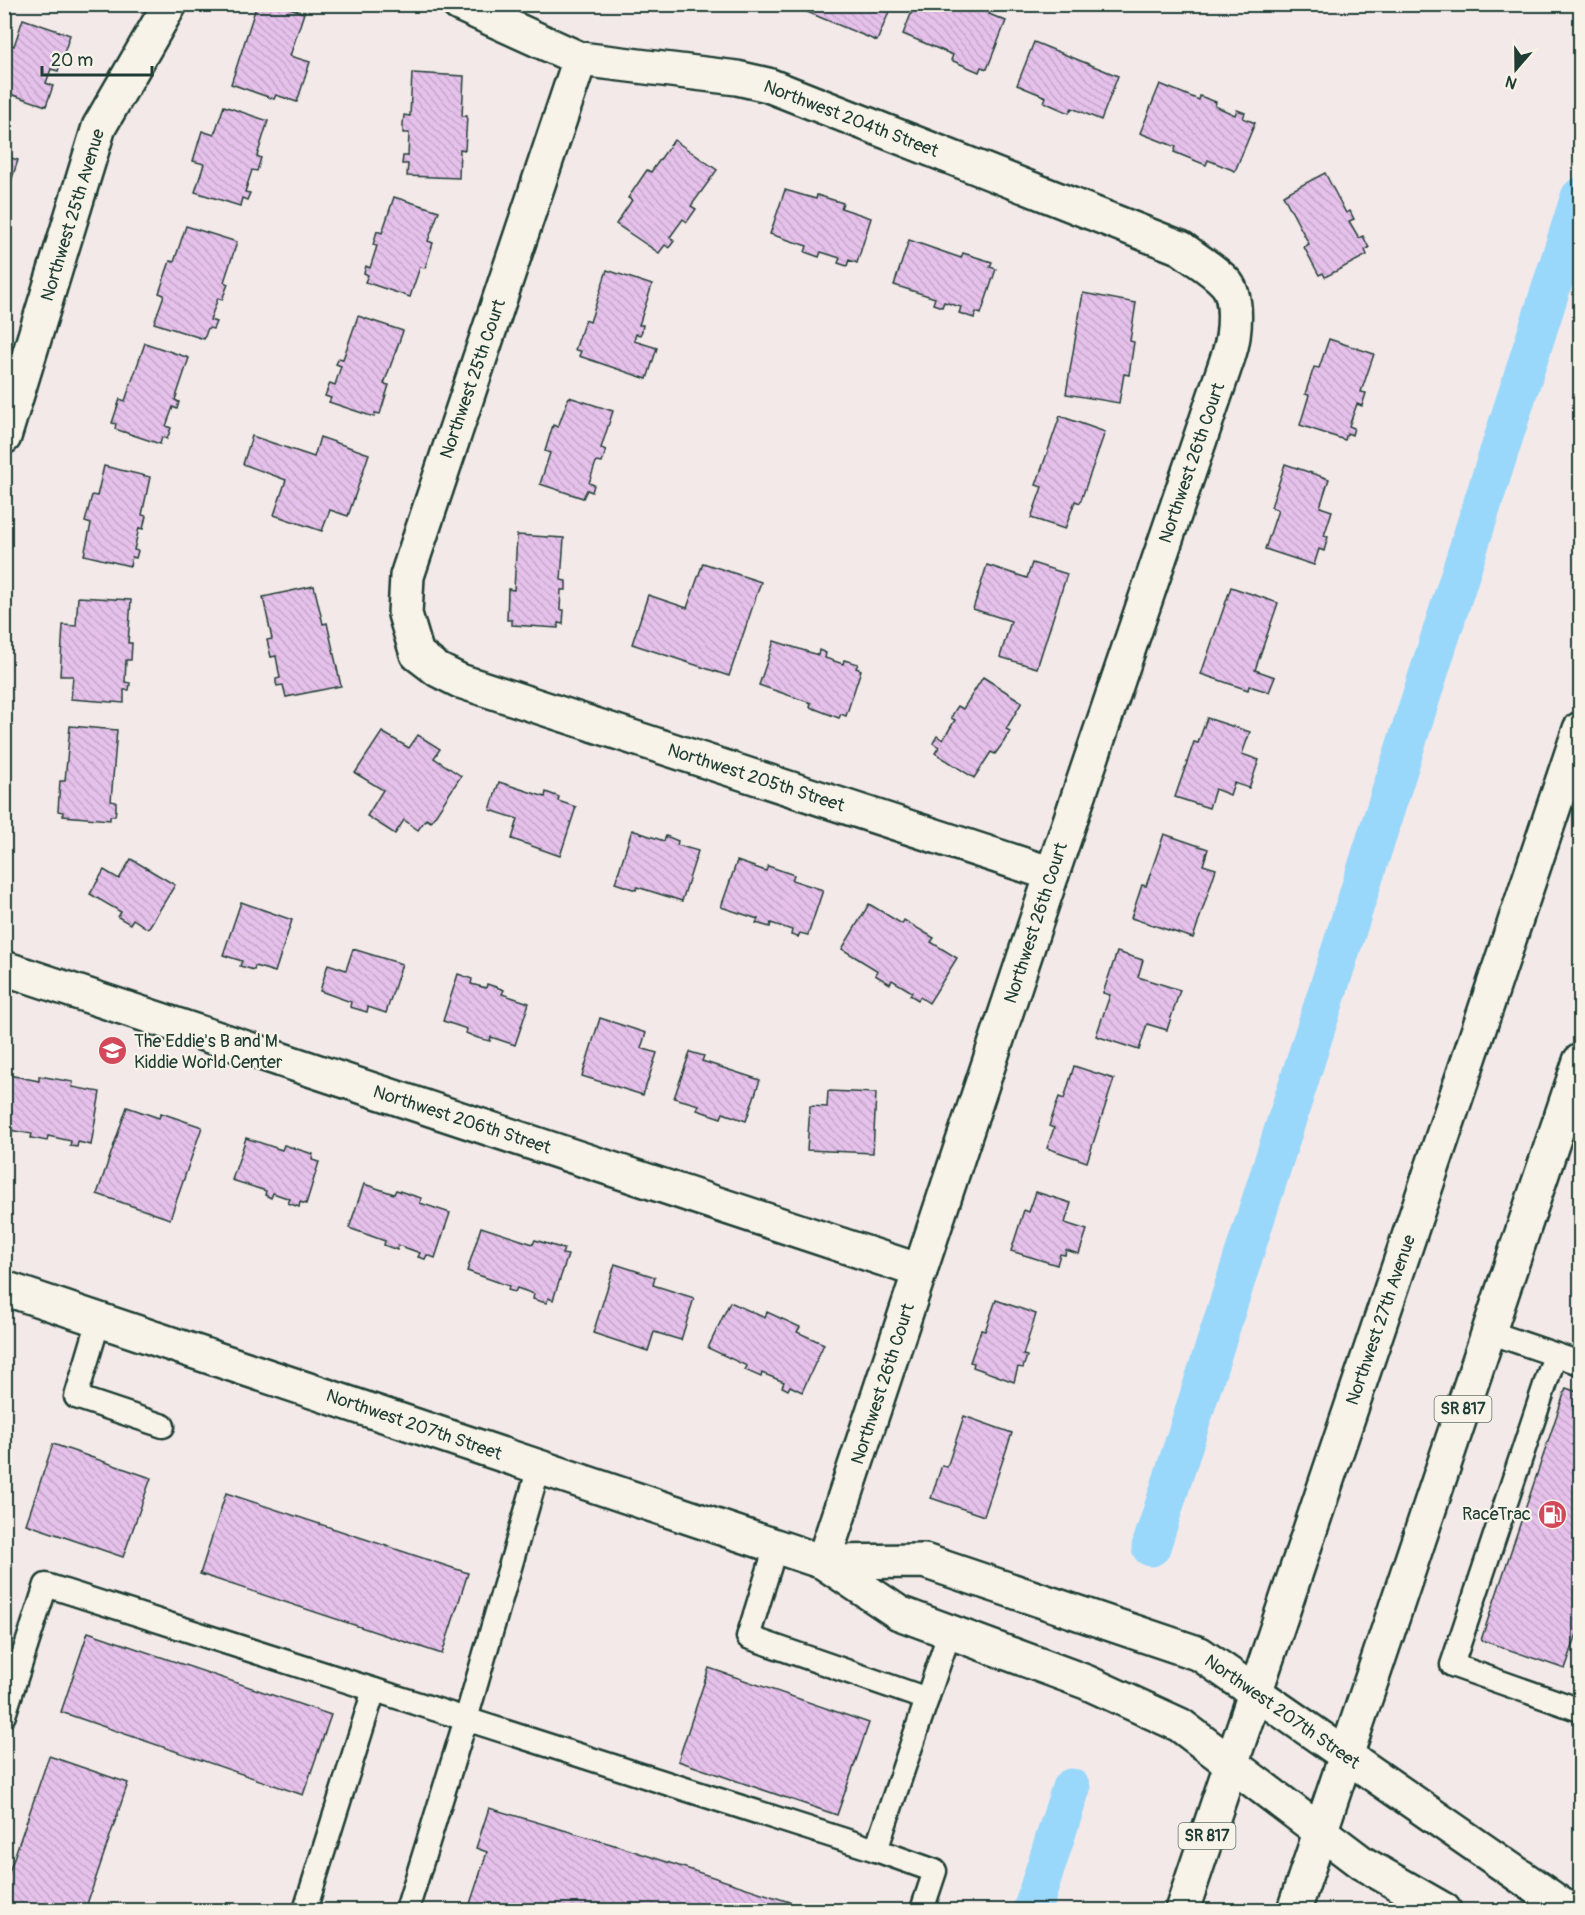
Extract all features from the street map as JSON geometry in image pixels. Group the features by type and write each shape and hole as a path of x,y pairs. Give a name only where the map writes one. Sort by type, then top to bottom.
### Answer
{"street":[{"name":"Northwest 25th Avenue","path":"4,437 99,127 170,4"},
{"name":"Northwest 204th Street","path":"459,4 580,59 738,78 768,85 1181,248 1227,283"},
{"name":"Northwest 25th Court","path":"460,681 438,670 417,654 405,614 406,576 580,59"},
{"name":"Northwest 26th Court","path":"823,1562 1052,874 1229,354 1234,338 1234,318 1232,298 1227,283"},
{"name":"Northwest 205th Street","path":"460,681 1052,874"},
{"name":"Northwest 27th Avenue","path":"1182,1911 1581,729"},
{"name":"Northwest 206th Street","path":"4,968 920,1271"},
{"name":"SR 817","path":"1293,1911 1581,1061"},
{"name":"Northwest 207th Street","path":"4,1288 823,1562 899,1613 1086,1682 1180,1725 1232,1762 1362,1863 1444,1911"},
{"name":"Northwest 207th Street","path":"823,1562 924,1561 1200,1654 1569,1911"}],"lane":[{"path":"99,1320 76,1397 163,1425"},
{"path":"1489,1332 1581,1364"},
{"path":"1555,1355 1541,1430 1523,1485 1488,1590 1452,1665 1581,1710"},
{"path":"407,1911 466,1719 539,1467"},
{"path":"776,1546 748,1637 927,1699"},
{"path":"4,1715 46,1586 876,1850 935,1871 922,1911"},
{"path":"876,1850 950,1631"},
{"path":"307,1910 374,1690"}],"building":[{"path":"257,4 278,4 304,13 290,56 310,62 297,102 276,95 274,99 231,84"},
{"path":"788,4 886,4 891,7 877,41"},
{"path":"915,4 993,4 989,14 1006,21 987,69 981,67 979,72 951,60 953,55 903,34"},
{"path":"23,19 70,35 58,71 51,69 46,83 53,86 46,106 4,92 4,63 9,64 10,59 4,58 4,55 8,43 14,46"},
{"path":"1034,42 1118,76 1101,120 1072,108 1069,113 1044,102 1046,97 1017,85"},
{"path":"412,73 464,76 462,116 467,116 465,150 460,149 459,178 407,176 408,164 402,164 403,156 408,156 409,133 403,133 403,124 404,115 410,116"},
{"path":"1160,84 1199,100 1200,96 1216,102 1215,106 1235,115 1237,110 1245,113 1243,118 1255,123 1235,171 1208,160 1206,165 1174,152 1176,147 1140,133"},
{"path":"224,106 268,121 257,156 261,158 257,171 252,170 245,192 250,193 247,200 242,198 240,206 195,192 204,164 193,161 202,131 214,135"},
{"path":"674,140 717,170 691,206 696,209 687,222 683,219 670,237 674,241 669,248 665,245 659,253 616,224 632,200 628,198 647,170 651,172"},
{"path":"4,156 18,160 4,203"},
{"path":"1325,173 1346,213 1350,211 1354,219 1349,221 1359,238 1363,236 1369,248 1365,250 1367,255 1325,277 1323,273 1319,275 1304,247 1309,244 1283,195"},
{"path":"785,190 816,199 817,195 843,203 841,208 871,218 857,263 849,260 847,266 838,263 840,258 821,252 819,257 805,252 807,246 770,234"},
{"path":"394,197 439,211 428,241 433,243 425,268 420,267 410,297 365,282 368,275 364,273 366,266 370,268 377,246 373,245 377,231 382,233"},
{"path":"186,226 237,242 224,282 228,284 222,300 218,298 210,320 216,322 213,329 208,328 204,339 154,323 164,295 159,293 170,261 174,262"},
{"path":"909,240 961,258 963,253 992,262 990,267 996,269 981,314 976,312 974,318 959,313 961,307 944,302 942,307 933,304 935,298 894,285"},
{"path":"607,270 652,285 639,325 643,325 642,331 640,335 636,334 634,341 657,348 647,379 579,356 581,351 575,350 585,320 590,322"},
{"path":"1083,293 1136,303 1130,341 1134,342 1129,375 1124,374 1119,403 1066,394"},
{"path":"358,316 403,331 384,384 389,385 380,414 375,413 374,417 329,402 331,398 325,396 330,383 335,385 341,366 336,364 339,358 343,359"},
{"path":"1329,339 1374,354 1361,392 1366,393 1362,406 1357,404 1349,426 1354,428 1352,435 1347,433 1345,440 1300,425 1309,395 1305,394 1314,367 1319,368"},
{"path":"145,343 189,358 175,400 179,402 177,409 173,407 166,426 171,428 167,439 162,437 160,444 115,429 116,424 112,423 120,399 125,401"},
{"path":"569,397 613,411 601,448 606,450 602,463 596,462 589,483 594,485 592,492 587,490 583,498 540,484 550,453 545,451 553,425 558,427"},
{"path":"1060,416 1105,432 1080,503 1075,501 1065,529 1031,518 1042,487 1036,485"},
{"path":"252,436 314,457 320,437 369,454 348,516 330,510 322,531 274,515 286,480 243,464"},
{"path":"1285,464 1329,479 1320,507 1332,511 1324,536 1328,537 1324,551 1319,549 1314,565 1265,549 1278,510 1271,507"},
{"path":"104,466 150,477 142,515 146,516 143,529 139,528 134,550 138,551 136,558 132,557 130,566 84,555 91,524 85,522 92,495 97,496"},
{"path":"517,535 564,538 561,580 566,581 566,590 561,590 560,610 564,610 563,624 558,623 558,628 512,625 512,620 507,620 508,589 514,590"},
{"path":"703,563 761,582 729,676 632,644 648,595 687,608"},
{"path":"1032,563 1067,574 1037,668 1000,657 1011,621 973,609 987,565 1027,578"},
{"path":"314,586 323,624 327,623 341,686 286,697 283,685 277,686 276,683 276,679 280,678 276,656 271,657 267,640 272,639 263,597"},
{"path":"1231,587 1278,603 1255,670 1275,677 1269,692 1249,686 1248,690 1201,674"},
{"path":"78,597 131,600 128,643 132,643 131,660 126,660 125,682 130,683 129,690 124,690 124,703 71,699 73,676 60,676 63,625 76,626"},
{"path":"774,641 818,655 819,650 826,653 825,658 843,664 844,660 858,664 856,668 861,670 846,716 841,714 839,718 810,707 811,703 759,685"},
{"path":"983,677 1022,702 1006,729 1010,731 1003,743 995,754 991,752 974,778 935,753 939,747 933,743 937,736 943,740 955,720 951,718 954,712 958,706 963,709"},
{"path":"1207,718 1250,732 1242,754 1259,760 1249,788 1234,783 1230,795 1215,789 1209,808 1175,797 1194,742 1198,743"},
{"path":"70,726 117,730 111,801 116,802 116,809 115,816 110,816 110,820 63,816 63,812 58,811 60,781 65,781"},
{"path":"382,732 409,748 418,735 440,749 434,758 461,776 431,822 426,819 418,830 404,820 395,834 367,816 383,790 355,773"},
{"path":"499,782 545,797 546,792 559,797 558,801 576,807 560,856 512,839 518,819 490,810"},
{"path":"632,830 664,841 666,836 678,841 677,845 698,851 682,901 637,887 636,890 615,883"},
{"path":"1164,834 1208,849 1203,865 1216,869 1193,938 1131,918 1142,885 1146,886"},
{"path":"131,859 175,885 148,929 133,919 130,924 118,917 121,912 90,894 104,870 119,879"},
{"path":"737,861 766,871 768,866 794,875 792,880 823,890 808,935 800,933 798,937 791,935 792,930 771,923 770,927 756,923 758,919 721,907"},
{"path":"241,902 292,920 275,972 255,966 254,970 240,966 242,961 223,955"},
{"path":"869,904 902,924 904,920 934,938 931,942 957,958 929,1003 920,997 918,1000 910,995 912,992 892,980 890,984 875,975 878,971 842,949"},
{"path":"353,949 402,964 386,1013 368,1007 367,1012 350,1007 351,1002 320,991 328,964 346,970"},
{"path":"1117,952 1143,960 1138,977 1180,990 1167,1030 1147,1024 1139,1050 1096,1036 1110,995 1103,993"},
{"path":"458,974 472,979 471,984 486,988 487,984 504,990 502,994 529,1003 515,1045 491,1037 490,1041 478,1038 466,1033 467,1029 443,1021"},
{"path":"600,1018 646,1033 641,1048 657,1053 643,1095 582,1076"},
{"path":"690,1052 704,1056 702,1061 760,1080 746,1121 723,1113 721,1118 697,1110 699,1105 674,1098"},
{"path":"1074,1066 1114,1079 1087,1162 1047,1148 1054,1128 1049,1126 1059,1097 1064,1099"},
{"path":"4,1074 39,1081 39,1076 73,1082 72,1087 100,1092 91,1145 78,1142 77,1147 70,1146 71,1141 48,1136 47,1141 31,1138 32,1134 4,1129"},
{"path":"828,1091 876,1093 873,1153 807,1150 810,1106 827,1107"},
{"path":"127,1107 159,1118 161,1113 202,1127 170,1219 97,1194"},
{"path":"246,1138 282,1150 284,1145 313,1154 312,1160 319,1162 306,1204 300,1202 299,1207 288,1203 290,1199 273,1193 271,1198 265,1195 266,1191 232,1180"},
{"path":"364,1184 394,1194 396,1190 421,1198 420,1203 450,1213 435,1258 427,1255 425,1259 418,1257 420,1253 398,1245 397,1250 384,1245 385,1241 349,1228"},
{"path":"1036,1192 1071,1203 1065,1223 1087,1230 1079,1254 1066,1250 1065,1255 1060,1254 1057,1265 1011,1251 1024,1210 1029,1212"},
{"path":"481,1227 533,1244 535,1240 564,1249 562,1254 568,1255 553,1300 548,1298 547,1303 533,1299 534,1294 517,1288 515,1292 508,1290 509,1286 467,1271"},
{"path":"615,1264 655,1277 653,1285 694,1298 681,1340 654,1332 648,1351 593,1333"},
{"path":"996,1300 1036,1314 1023,1355 1027,1356 1023,1368 1018,1367 1014,1382 973,1367 974,1363 970,1362 981,1330 985,1331"},
{"path":"730,1302 765,1318 767,1312 800,1327 797,1332 824,1344 802,1392 790,1386 788,1390 782,1387 784,1382 762,1373 761,1377 745,1370 747,1366 708,1348"},
{"name":"RaceTrac","path":"1566,1388 1580,1393 1580,1625 1565,1669 1481,1640"},
{"path":"964,1416 1012,1433 984,1516 931,1498 942,1465 947,1467"},
{"path":"53,1444 151,1478 123,1557 26,1524"},
{"path":"226,1493 468,1573 442,1654 200,1574"},
{"path":"88,1632 331,1715 303,1795 61,1712"},
{"path":"709,1668 869,1723 837,1815 678,1761"},
{"path":"49,1756 128,1783 85,1910 4,1910 4,1887"},
{"path":"489,1808 621,1847 814,1910 468,1910 487,1852 476,1848"}],"waterway":[{"path":"1151,1547 1580,197"},
{"path":"1032,1910 1071,1788"}],"place":[{"name":"The Eddie's B and M Kiddie World Center","path":"113,1051"},
{"name":"RaceTrac","path":"1552,1514"}]}
